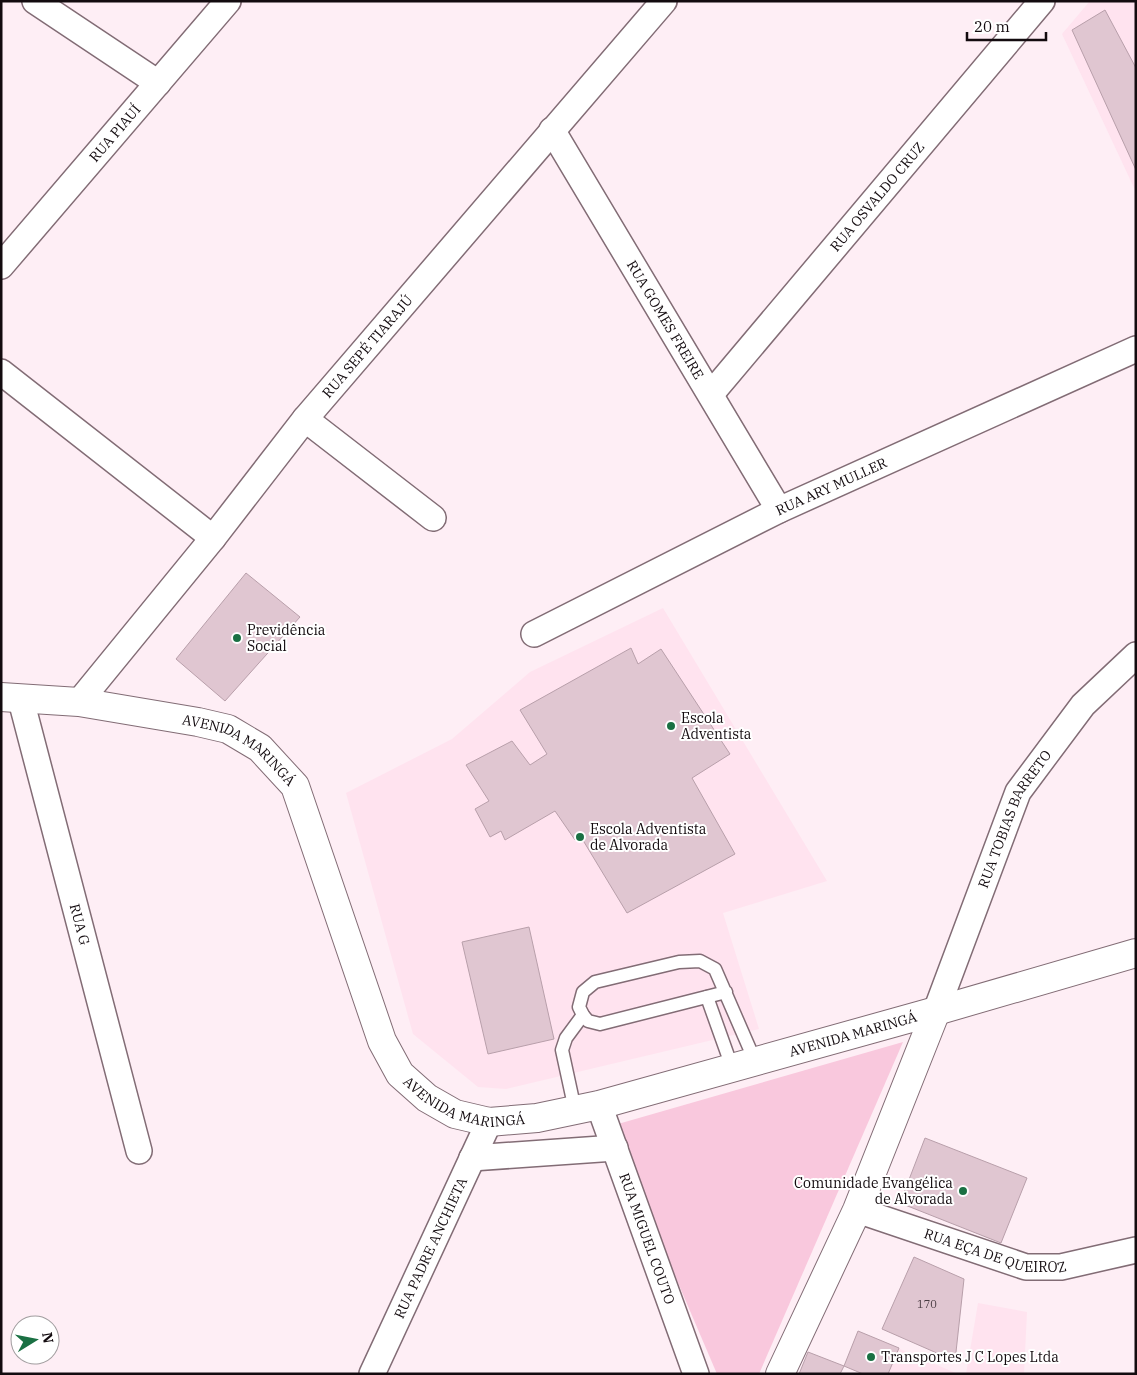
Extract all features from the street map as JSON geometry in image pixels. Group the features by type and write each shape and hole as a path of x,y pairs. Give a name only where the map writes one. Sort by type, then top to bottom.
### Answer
{"main road":[{"name":"AVENIDA MARINGÁ","path":"11,698 79,702 228,729 260,748 295,786 382,1041 400,1074 427,1098 455,1114 488,1122 537,1118 587,1107 936,1011 1136,953"},
{"path":"780,1374 857,1210 936,1011"}],"street":[{"path":"34,1 158,83"},
{"name":"RUA PIAUÍ","path":"1,266 228,1"},
{"name":"RUA SEPÉ TIARAJÚ","path":"79,702 213,538 305,419 664,1"},
{"name":"RUA OSVALDO CRUZ","path":"711,394 1042,1"},
{"name":"RUA GOMES FREIRE","path":"552,130 779,510"},
{"name":"RUA ARY MULLER","path":"534,634 779,510 1136,349"},
{"path":"1,372 213,538"},
{"path":"305,419 433,518"},
{"name":"RUA TOBIAS BARRETO","path":"936,1011 1018,792 1083,705 1136,655"},
{"name":"RUA G","path":"11,698 139,1151"},
{"name":"RUA MIGUEL COUTO","path":"587,1107 615,1148 696,1374"},
{"name":"RUA PADRE ANCHIETA","path":"372,1374 488,1122"},
{"path":"472,1158 615,1148"},
{"name":"RUA EÇA DE QUEIROZ","path":"857,1210 1026,1267 1061,1267 1136,1250"}],"lane":[{"path":"726,992 600,1024 588,1021 582,1015 579,1007 583,992 595,982 679,962 700,961 715,969 726,992 744,1064"},
{"path":"707,997 744,1064"},
{"path":"582,1015 566,1038 562,1050 587,1107"}],"shaded area":[{"path":"1090,1 1136,1 1136,192 1062,34"},
{"name":"Escola Adventista de Alvorada","path":"663,608 827,881 723,913 759,1029 506,1089 478,1087 413,1034 346,793 452,739 530,672"},
{"path":"903,1042 759,1374 717,1374 611,1126"},
{"name":"Transportes J C Lopes Ltda","path":"978,1303 1027,1312 1024,1374 966,1374"},
{"name":"Transportes J C Lopes Ltda","path":"858,1331 958,1374 863,1374 844,1366"}],"building":[{"path":"1105,10 1136,68 1136,170 1072,30"},
{"name":"Previdência Social","path":"246,573 300,617 225,701 176,659"},
{"path":"631,648 638,664 661,649 730,754 692,778 735,854 627,913 581,837 575,840 555,811 505,840 501,831 490,837 475,809 489,801 466,765 512,741 530,765 547,754 520,710"},
{"path":"529,927 554,1039 488,1054 462,942"},
{"name":"Comunidade Evangélica de Alvorada","path":"925,1138 1027,1178 1001,1243 900,1203"},
{"path":"914,1257 964,1279 955,1361 882,1329"},
{"name":"Transportes J C Lopes Ltda","path":"858,1331 899,1348 888,1374 863,1374 844,1366"},
{"path":"808,1352 844,1366 840,1374 799,1374"}],"place":[{"name":"Previdência Social","path":"237,638"},
{"name":"Escola Adventista","path":"671,726"},
{"name":"Escola Adventista de Alvorada","path":"580,837"},
{"name":"Comunidade Evangélica de Alvorada","path":"963,1191"},
{"name":"Transportes J C Lopes Ltda","path":"871,1357"}]}
